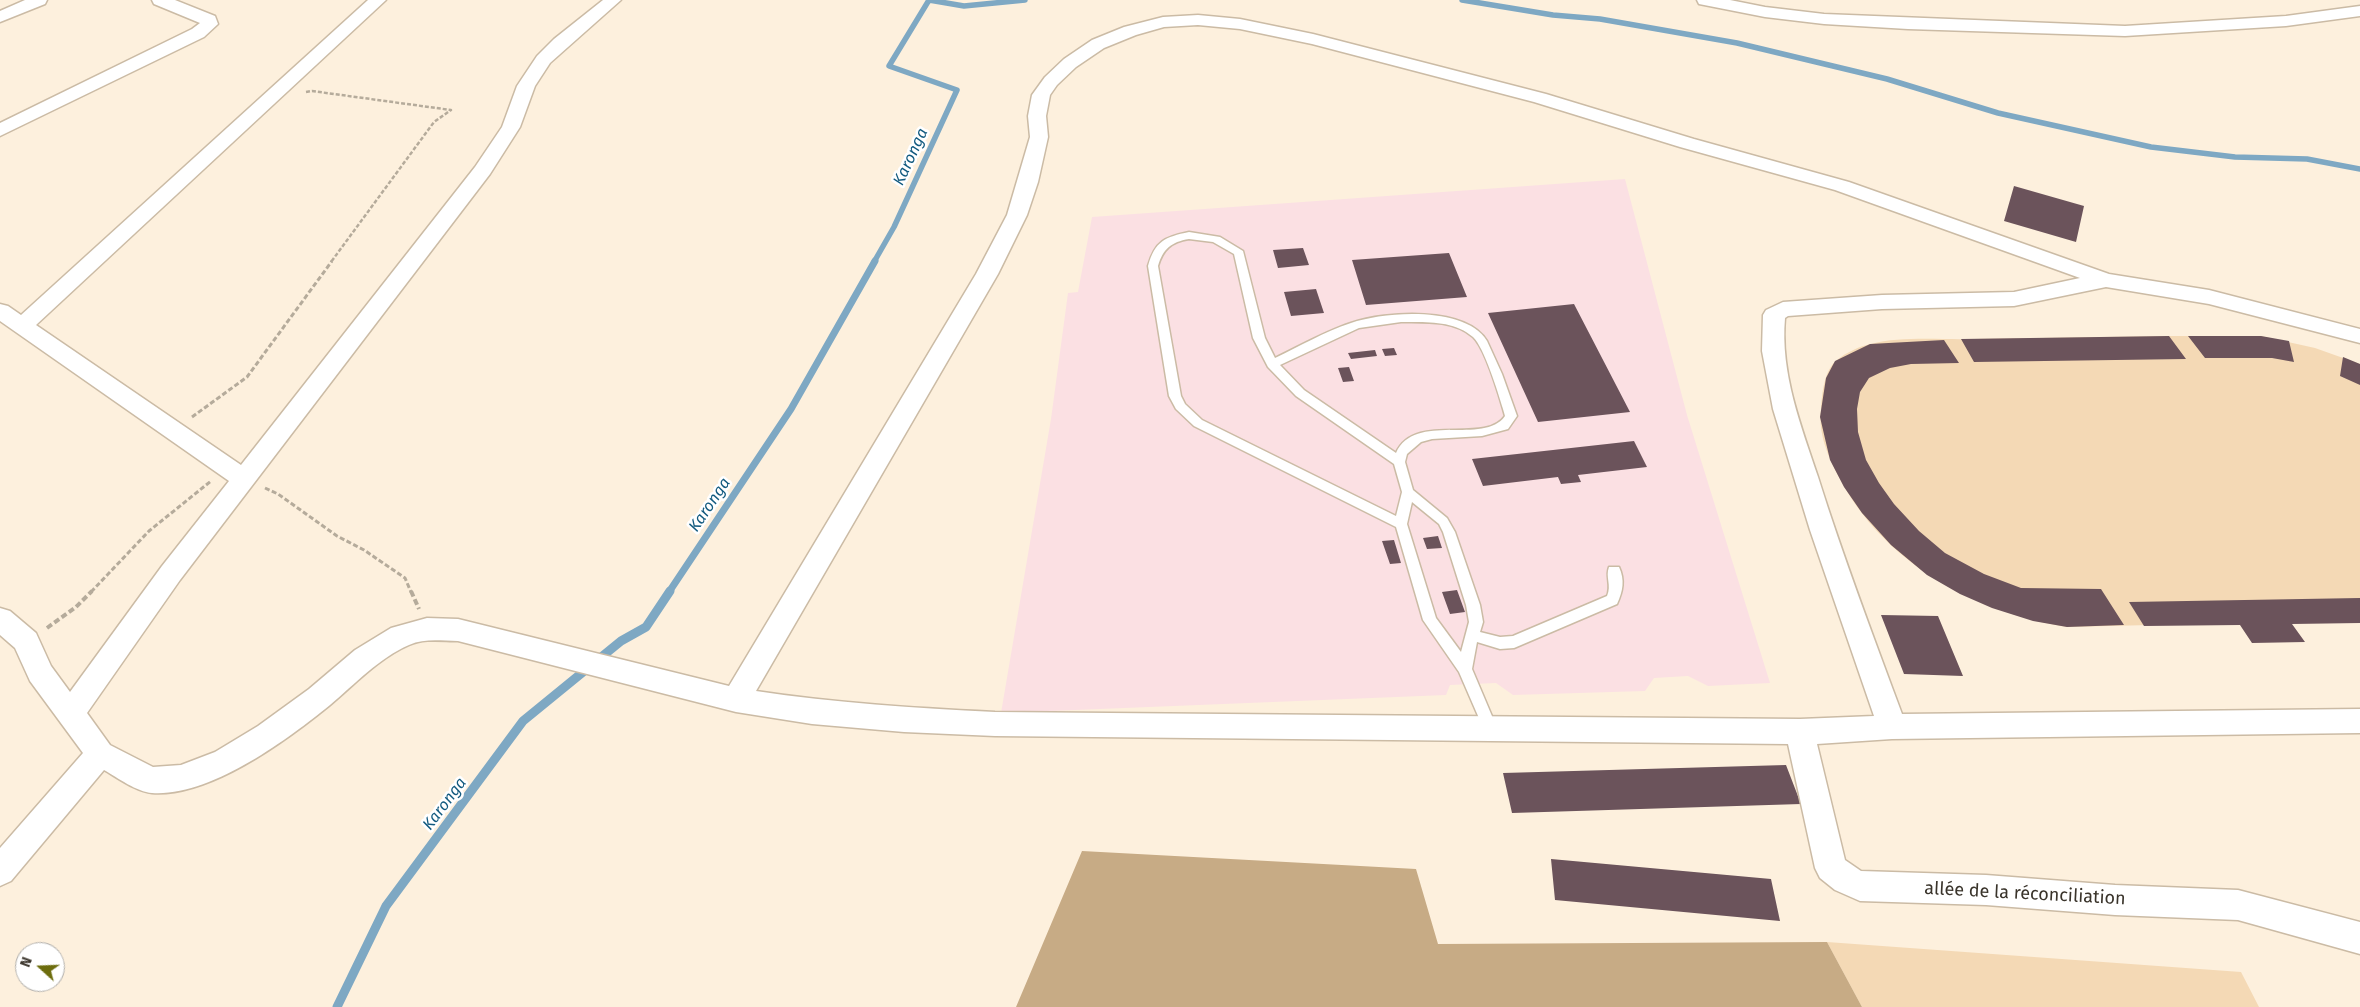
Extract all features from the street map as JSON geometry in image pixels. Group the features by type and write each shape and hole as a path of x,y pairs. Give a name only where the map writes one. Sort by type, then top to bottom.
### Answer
{"street":[{"path":"0,17 39,0"},
{"path":"0,130 198,33 209,24 209,20 160,0"},
{"path":"22,326 378,0"},
{"path":"70,714 235,473 483,170 511,128 526,86 543,60 560,43 613,0"},
{"path":"1705,0 1765,12 1824,19 2090,30 2200,28 2286,21 2360,11"},
{"path":"736,700 987,274 1017,215 1028,182 1039,137 1037,116 1041,96 1051,81 1070,63 1098,44 1130,31 1163,22 1198,20 1240,24 1313,39 1540,98 1687,143 1842,186 2106,280 2209,297 2360,336"},
{"path":"1892,727 1819,522 1789,426 1775,358 1772,324 1774,315 1783,309 1882,302 2014,299 2106,280"},
{"path":"0,310 235,473"},
{"path":"0,619 26,641 40,673 100,754 135,774 151,780 182,778 225,761 268,735 320,697 366,658 401,636 427,629 458,630 736,700 812,712 904,720 977,723 1800,732 1892,727 2360,721"},
{"name":"allée de la réconciliation","path":"1800,732 1831,868 1846,880 1860,886 1986,890 2115,900 2238,905 2360,938"},
{"path":"0,871 100,754"}],"lane":[{"path":"1399,462 1300,393 1272,364 1259,338 1239,253 1232,245 1222,240 1190,235 1178,238 1158,249 1153,258 1152,266 1176,396 1184,411 1198,423 1401,524"},
{"path":"1272,364 1356,325 1365,323 1394,320 1441,320 1469,327 1479,336 1507,401 1511,416 1504,426 1482,432 1432,435 1417,439 1402,452 1399,462 1408,492 1401,524 1430,620 1465,670 1490,728"},
{"path":"1408,492 1429,508 1443,522 1449,532 1473,605 1476,622 1474,636 1468,650 1465,670"},
{"path":"1474,636 1500,643 1514,642 1612,600 1617,589 1614,571"}],"path":[{"path":"173,430 248,377 434,122 451,110 312,91 272,99"},
{"path":"26,641 67,617 94,591 148,532 193,498 235,473 278,494 337,536 364,550 405,578 427,629"}],"shaded area":[{"path":"1625,179 1687,415 1770,683 1708,686 1688,676 1654,678 1645,691 1513,695 1496,683 1450,685 1446,695 1001,713 1051,419 1068,293 1078,292 1092,217"},
{"path":"2261,336 2315,348 2360,364 2360,620 2067,627 2033,620 1999,609 1966,596 1935,579 1906,558 1880,535 1858,508 1839,477 1822,436 1821,403 1826,376 1837,360 1848,352 1862,346 1908,339"},
{"path":"1082,851 1416,869 1438,944 1827,942 1862,1007 1016,1007"},
{"path":"1827,942 2241,972 2259,1007 1862,1007"}],"building":[{"path":"2014,186 2084,206 2076,242 2004,221"},
{"path":"1303,248 1309,265 1278,268 1273,250"},
{"path":"1449,253 1467,297 1366,305 1352,260"},
{"path":"1316,289 1324,313 1291,316 1284,292"},
{"path":"1574,304 1630,412 1538,422 1488,313"},
{"path":"2169,336 2186,359 1974,362 1961,339"},
{"path":"2188,336 2261,336 2289,341 2294,362 2272,358 2205,358"},
{"path":"1944,340 1959,363 1911,364 1890,368 1869,378 1860,392 1857,409 1858,432 1866,460 1879,483 1894,504 1919,531 1945,553 1984,574 2021,588 2101,589 2124,625 2067,627 2033,621 1992,608 1960,594 1927,575 1891,545 1862,513 1844,487 1830,460 1820,417 1826,378 1835,361 1870,344"},
{"path":"1394,348 1397,355 1385,356 1382,349"},
{"path":"1375,350 1377,356 1351,359 1348,353"},
{"path":"2343,357 2360,364 2360,385 2340,376"},
{"path":"1349,367 1354,381 1343,382 1338,368"},
{"path":"1634,441 1647,467 1578,475 1581,482 1561,484 1558,477 1483,486 1472,459"},
{"path":"1438,536 1442,548 1427,549 1423,538"},
{"path":"1394,540 1401,563 1390,564 1382,541"},
{"path":"1457,590 1465,612 1450,614 1442,592"},
{"path":"2360,598 2360,623 2292,624 2305,642 2252,643 2240,625 2144,626 2129,602"},
{"path":"1881,615 1938,616 1963,676 1904,674"},
{"path":"1786,765 1801,804 1512,813 1503,773"},
{"path":"1551,859 1771,879 1780,921 1555,900"}],"waterway":[{"name":"Karonga","path":"874,262 894,227 957,90 889,66 929,0 964,6 1025,0"},
{"path":"1462,0 1553,15 1600,19 1737,43 1887,79 1998,113 2151,147 2235,157 2307,159 2360,169"},
{"name":"Karonga","path":"669,592 791,409 875,261"},
{"name":"Karonga","path":"337,1007 386,906 523,721 621,641 646,627 670,591"}]}
